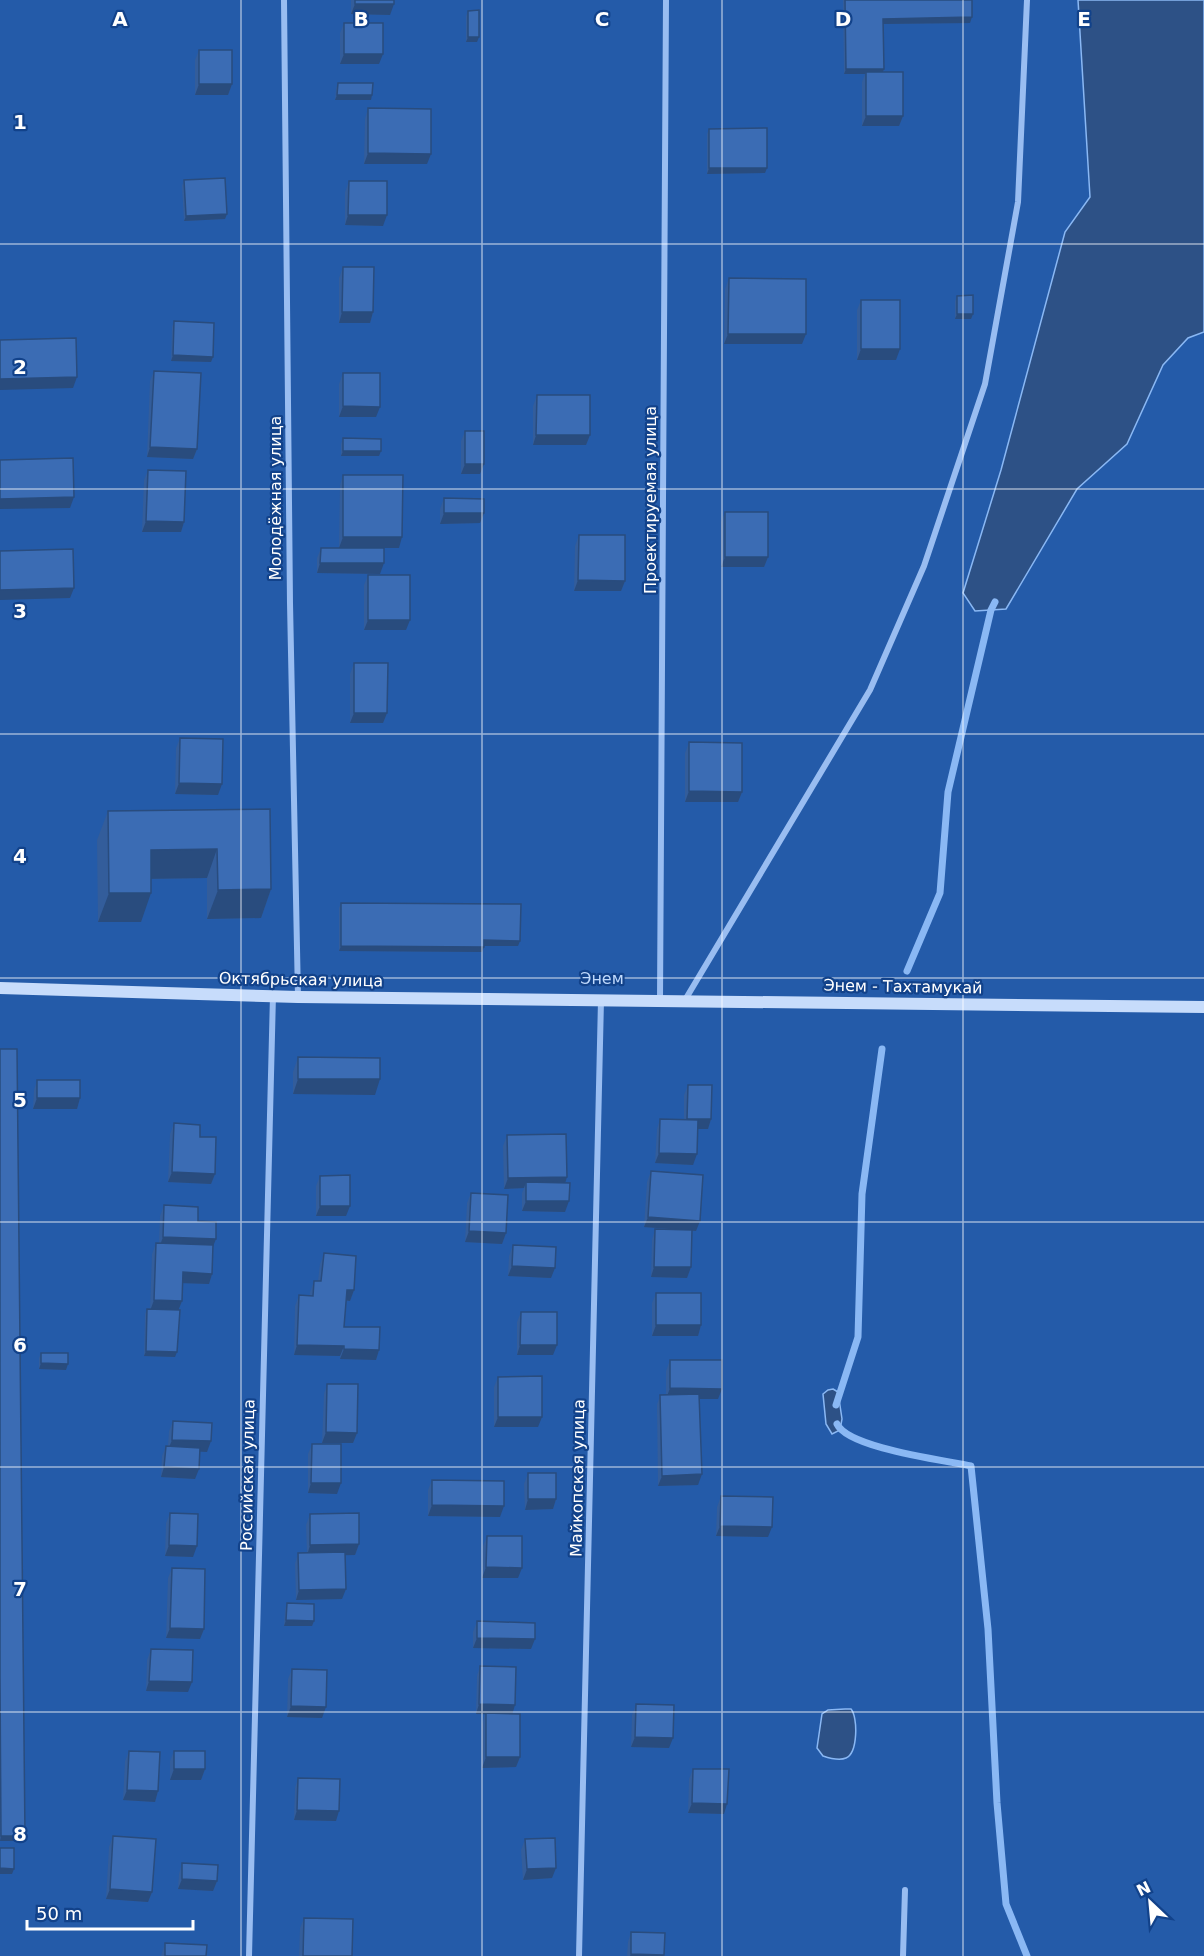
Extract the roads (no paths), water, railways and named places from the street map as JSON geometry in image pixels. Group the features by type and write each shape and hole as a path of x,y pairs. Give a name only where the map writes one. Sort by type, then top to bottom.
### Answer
{"main road":[{"name":"Октябрьская улица","path":"0,988 298,997 601,1000"},
{"name":"Энем - Тахтамукай","path":"601,1000 1204,1007"}],"street":[{"name":"Молодёжная улица","path":"284,0 290,603 298,997"},
{"name":"Проектируемая улица","path":"660,1000 666,0"},
{"path":"685,1000 870,690 924,566 985,384 1018,202 1027,0"},
{"name":"Российская улица","path":"249,1956 273,995"},
{"name":"Майкопская улица","path":"579,1956 601,1000"},
{"path":"903,1956 905,1890"}],"waterway":[{"path":"907,971 940,893 948,792 991,610 995,602"},
{"path":"836,1405 858,1337 862,1194 882,1049"},
{"path":"837,1424 859,1440 877,1446 971,1466 988,1629 997,1803 1006,1904 1027,1956"}],"park label":[{"name":"Энем","path":"602,978"}]}
